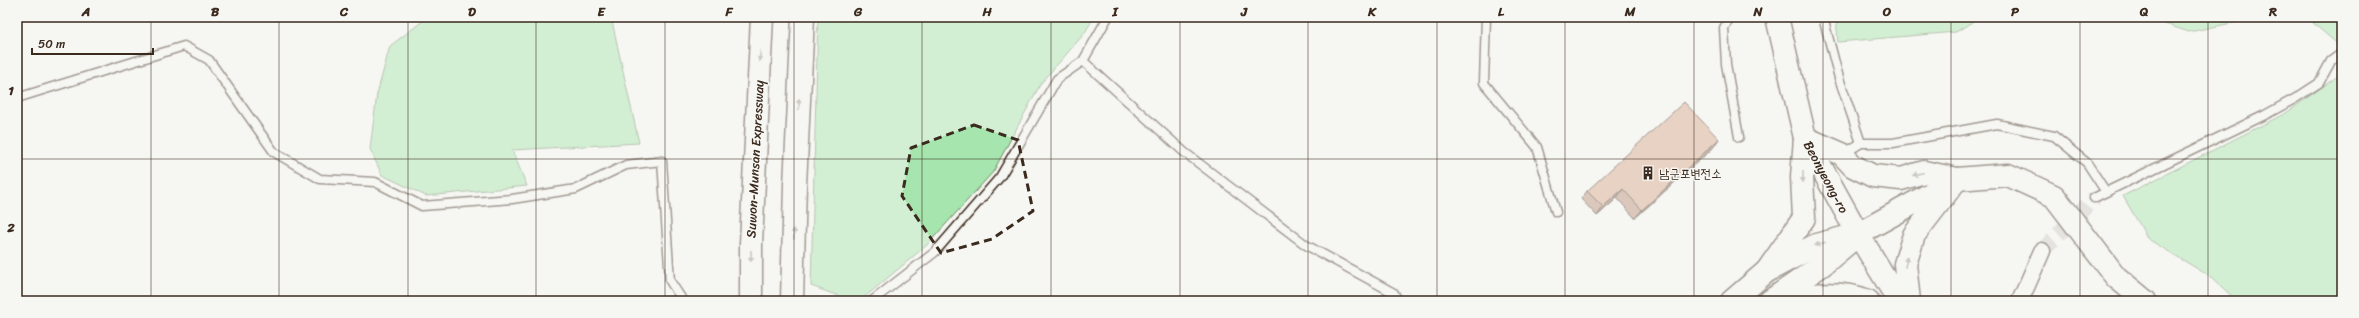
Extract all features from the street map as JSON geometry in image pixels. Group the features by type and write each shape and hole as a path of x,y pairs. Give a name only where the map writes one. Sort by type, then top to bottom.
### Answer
{"main road":[{"name":"Suwon-Munsan Expressway","path":"751,301 751,243 762,17"},
{"path":"792,301 795,184 804,17"},
{"name":"Beonyeong-ro","path":"1777,17 1805,138 1858,234 1900,301"},
{"path":"1767,271 1804,218 1802,177 1805,138 1842,154 1853,166 1873,176 1901,179 1924,172 1956,179 2008,175 2054,196 2116,277 2145,301"},
{"path":"1771,301 1822,265 1858,234 1956,179"},
{"path":"1909,301 1905,264 1914,235 1956,179"},
{"path":"1732,301 1767,271 1816,245 1858,234"},
{"path":"1771,301 1816,294 1859,297 1868,301"}],"street":[{"path":"2020,301 2042,251"}],"lane":[{"path":"872,301 935,252 1000,177 1057,79 1083,61 1108,17"},
{"path":"1486,17 1484,83 1537,146 1556,212"},
{"path":"1730,17 1724,28 1726,64 1739,138"},
{"path":"1823,17 1839,78 1861,143"},
{"path":"17,98 184,46 209,60 274,152 320,179 375,182 422,206 512,198 576,189 626,165 662,162 670,281 682,301"},
{"path":"2094,198 2265,115 2296,98 2318,83 2331,61 2342,53"},
{"path":"1083,61 1184,152 1306,245 1394,293 1398,301"},
{"path":"1842,154 1861,143 1893,143 1997,124 2054,136 2087,163 2106,192"}],"highlighted area":[{"path":"974,125 1018,140 1033,211 992,239 941,253 902,196 911,148"}],"green space":[{"path":"428,17 611,17 639,143 512,150 527,186 426,196 382,175 370,149 377,94 390,46"},
{"path":"818,17 1094,17 1084,34 1041,83 993,172 927,245 860,301 853,301 811,286"},
{"path":"1836,17 1980,17 1956,32 1838,42"},
{"path":"2144,17 2261,17 2189,32"},
{"path":"2306,17 2342,17 2342,48"},
{"path":"2342,73 2342,301 2237,301 2211,277 2148,239 2123,196 2286,113"}],"building":[{"name":"남군포변전소","path":"1684,102 1719,139 1642,210 1623,189 1603,207 1587,191"}],"tunnel":[{"path":"2042,251 2094,198"}],"place":[{"name":"남군포변전소","path":"1648,173"}]}
